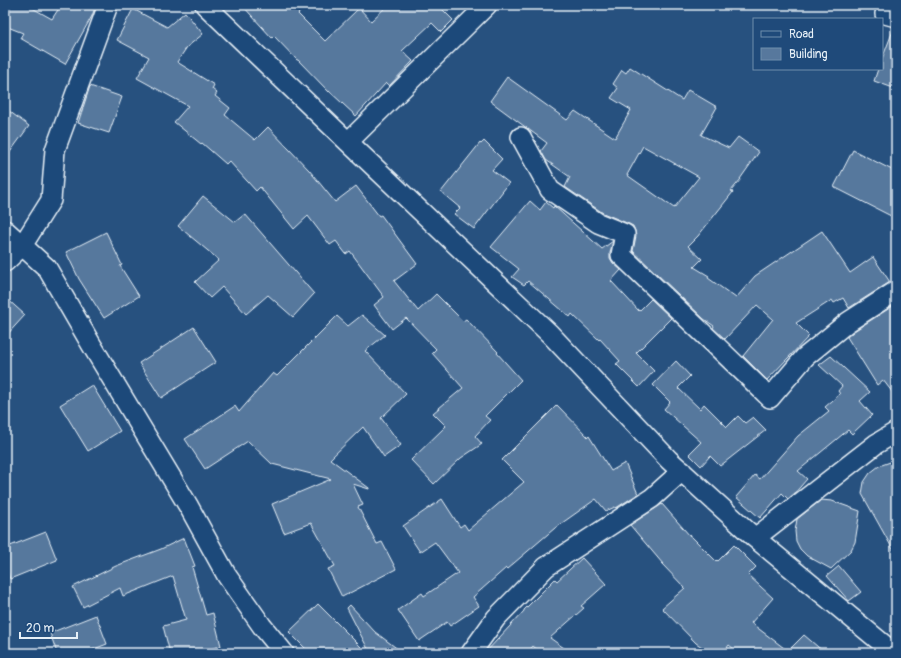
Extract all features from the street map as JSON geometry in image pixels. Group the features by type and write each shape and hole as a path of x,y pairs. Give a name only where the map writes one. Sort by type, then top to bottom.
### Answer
{"street":[{"path":"5,262 22,246 51,200 55,150 108,5"},
{"path":"205,5 550,334 669,460 755,538 894,653"},
{"path":"348,142 487,5"},
{"path":"520,137 550,190 598,223 625,234 621,255 770,398 805,358 848,322 896,291"},
{"path":"5,230 47,268 178,488 227,576 262,626 284,653"},
{"path":"755,538 876,444 896,432"},
{"path":"471,653 496,618 546,567 652,498 682,471"}],"building":[{"path":"5,5 27,5 52,19 61,5 96,5 92,16 65,64 20,38 23,33 5,26"},
{"path":"242,5 307,5 298,14 325,41 359,8 371,21 388,5 438,5 453,20 441,32 432,23 402,51 413,61 389,86 386,83 356,116 329,92 274,36 272,38"},
{"path":"133,9 167,27 185,12 203,34 187,47 177,62 214,85 212,89 217,93 215,96 230,108 225,115 255,140 268,127 309,170 335,202 356,186 379,216 381,215 417,264 394,281 418,311 436,294 463,321 466,319 498,352 497,353 521,380 485,416 490,420 475,436 482,444 461,458 434,484 411,460 446,426 433,413 463,388 432,353 436,349 406,318 392,329 374,305 384,297 350,251 346,254 336,241 330,245 308,216 294,229 260,187 256,191 229,161 226,164 202,143 201,144 174,122 188,106 137,78 149,57 117,40"},
{"path":"894,28 896,28 896,89 874,81 878,70 883,70 883,56"},
{"path":"630,67 682,100 688,90 717,107 701,135 729,148 738,137 759,152 731,191 733,192 698,236 688,246 702,259 694,267 709,276 708,278 736,298 755,276 822,231 850,273 873,257 890,282 849,308 843,298 834,303 832,300 796,323 809,336 767,380 743,356 773,319 757,305 725,339 713,328 714,326 704,319 633,251 636,236 633,226 603,213 565,187 570,177 546,160 541,151 547,143 490,101 507,77 567,120 575,111 615,138 631,110 611,98 618,88 613,84 622,70 626,73","holes":["643,146 699,177 674,208 627,175"]},
{"path":"90,86 122,97 109,133 78,123"},
{"path":"5,108 29,126 5,159"},
{"path":"484,141 502,159 492,170 509,183 474,229 454,214 460,208 441,192 480,143 481,144"},
{"path":"853,150 896,172 896,206 891,216 834,187"},
{"path":"203,196 235,222 245,214 314,294 293,317 268,295 246,314 222,287 210,298 195,282 219,260 178,226"},
{"path":"530,201 540,210 546,202 553,208 554,206 602,249 613,241 610,258 621,270 611,281 639,311 651,299 671,318 636,353 654,371 639,387 616,364 620,361 600,339 599,340 572,314 570,317 528,281 524,285 512,277 519,269 491,247"},
{"path":"106,232 122,265 120,266 139,296 104,318 79,279 66,252"},
{"path":"5,297 25,315 5,337"},
{"path":"896,304 896,397 883,380 877,385 847,337"},
{"path":"362,315 385,335 365,351 406,394 381,418 401,445 384,457 363,427 330,459 369,488 353,484 363,505 358,507 377,544 382,542 396,569 342,597 328,569 335,566 311,523 284,533 272,504 331,479 272,464 248,441 205,469 185,439 235,406 239,412 273,373 277,376 337,316 348,326"},
{"path":"194,327 216,362 161,398 139,363"},
{"path":"831,356 870,392 860,401 872,415 852,434 848,430 798,471 807,479 788,499 782,493 760,518 736,497 755,475 760,479 798,436 829,411 825,407 840,394 838,391 842,386 819,365"},
{"path":"676,361 690,376 678,388 700,409 704,404 727,427 738,416 745,423 753,417 766,430 720,466 710,456 701,466 689,454 701,442 664,409 670,402 653,385"},
{"path":"92,385 120,431 88,451 60,405"},
{"path":"557,405 588,437 589,436 611,471 625,463 638,494 616,508 615,507 606,511 596,499 555,528 473,597 479,606 450,626 447,622 419,641 398,610 422,593 424,596 458,573 435,542 420,552 403,526 442,499 460,527 464,524 468,530 524,482 502,460"},
{"path":"896,460 896,555 862,494 864,482 870,473 879,466"},
{"path":"821,500 832,501 860,511 855,542 851,550 831,569 807,556 800,549 796,541 795,531 797,519"},
{"path":"662,504 690,536 716,561 718,561 734,545 756,567 748,575 773,598 751,623 788,651 804,635 825,653 739,653 729,645 723,653 711,653 696,643 662,608 685,588 662,564 630,525"},
{"path":"46,532 57,560 10,579 5,565 5,548"},
{"path":"184,538 195,566 192,567 206,615 213,613 221,646 196,653 170,653 163,626 186,620 173,576 123,596 120,588 83,607 73,587 116,566 161,549"},
{"path":"582,558 606,584 581,606 584,608 550,638 571,653 541,653 533,646 527,653 485,653 524,610 555,579 557,581"},
{"path":"839,566 861,592 849,601 827,576"},
{"path":"318,604 367,653 310,653 289,632"},
{"path":"350,605 375,632 403,653 370,653 347,608"},
{"path":"96,615 107,644 84,653 57,653 50,633"}]}
